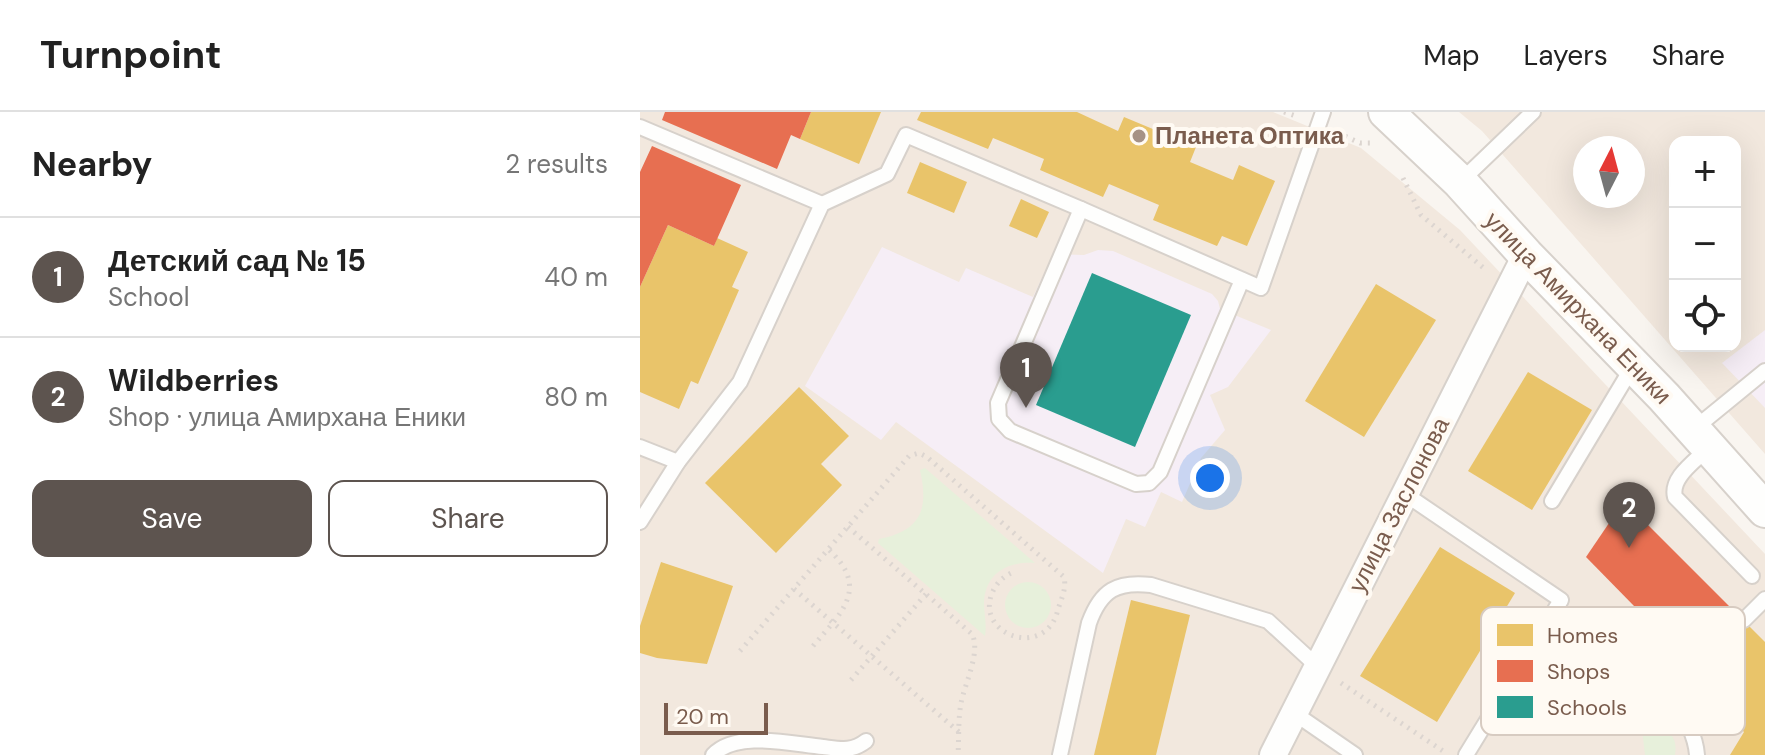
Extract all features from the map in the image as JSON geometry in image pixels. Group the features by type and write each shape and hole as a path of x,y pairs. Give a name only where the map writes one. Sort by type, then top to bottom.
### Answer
{"street":[{"name":"улица Амирхана Еники","path":"1386,112 1460,182 1765,510"},
{"name":"улица Заслонова","path":"1273,755 1526,255"}],"lane":[{"path":"1460,182 1533,112"},
{"path":"640,522 678,462 740,382 822,204 887,174 906,135 1261,288 1321,118"},
{"path":"640,127 822,204"},
{"path":"1081,209 998,403 999,419 1010,431 1136,484 1149,483 1160,472 1242,280"},
{"path":"1552,501 1633,365"},
{"path":"1752,576 1675,497 1673,491 1701,438 1765,371"},
{"path":"640,447 678,462"},
{"path":"1405,494 1561,600 1557,607"},
{"path":"1060,755 1089,623 1102,597 1115,587 1133,583 1151,585 1268,621 1318,667"},
{"path":"1745,619 1765,599"},
{"path":"1294,713 1355,755"},
{"path":"1466,755 1481,731"},
{"path":"1693,735 1697,755"},
{"path":"713,755 724,746 745,740 849,749 866,741"}],"path":[{"path":"1284,112 1321,118 1360,143 1373,143"},
{"path":"1400,172 1421,215 1508,289"},
{"path":"740,651 909,456 923,454 1062,573 1065,588 1054,620 1047,630 1026,639 1005,633 991,613 990,597 994,589 1002,579 1016,571"},
{"path":"848,527 975,639 975,651 962,701 958,755"},
{"path":"813,646 843,612 849,586 842,564 828,549"},
{"path":"794,589 959,733"},
{"path":"851,680 926,594"},
{"path":"1318,667 1450,755"}],"shaded area":[{"path":"640,112 1273,112 1361,148 1460,230 1765,554 1765,755 640,755"},
{"path":"1459,112 1765,112 1765,454 1676,352 1741,352 1741,136 1669,136 1669,344 1482,131"},
{"path":"882,247 959,282 966,268 1033,297 1053,254 1084,255 1098,250 1113,251 1212,294 1220,309 1271,330 1228,387 1210,395 1225,430 1201,458 1182,502 1161,492 1145,527 1126,519 1103,573 896,422 881,440 805,386"},
{"path":"1765,330 1765,408 1722,363 1741,352 1741,348"}],"green space":[{"path":"925,468 1035,563 1007,567 993,577 985,593 985,636 878,543 879,539 904,530 919,516 923,496 920,470"},
{"path":"1028,582 1037,583 1044,589 1050,596 1050,614 1044,621 1037,627 1028,628 1019,627 1012,621 1006,614 1005,605 1006,596 1012,589 1019,583"},
{"path":"1643,735 1672,735 1675,755 1645,755"}],"building: Homes":[{"path":"811,112 881,112 859,164 800,139"},
{"path":"921,112 1077,112 1118,131 1124,117 1196,147 1190,162 1233,180 1239,165 1275,181 1247,246 1222,236 1217,246 1153,220 1159,205 1109,184 1103,197 1040,170 1044,159 993,138 988,149 917,120"},
{"path":"920,162 967,182 954,213 907,193"},
{"path":"1021,199 1049,212 1037,238 1009,226"},
{"path":"668,225 714,246 717,238 748,252 732,287 739,290 698,384 691,381 679,409 640,392 640,287"},
{"path":"1376,284 1436,320 1364,437 1305,401"},
{"path":"1528,372 1592,410 1532,510 1468,471"},
{"path":"799,387 849,436 821,464 842,485 776,553 705,483"},
{"path":"1440,547 1515,593 1507,607 1481,607 1481,649 1437,722 1360,676"},
{"path":"661,562 733,586 707,664 640,653 640,626"},
{"path":"1131,600 1190,615 1156,755 1094,755"},
{"path":"1745,622 1765,642 1765,755 1730,755 1745,735"}],"building: Shops":[{"path":"665,112 811,112 800,139 791,135 777,169 662,120"},
{"path":"652,146 741,185 714,246 668,225 640,287 640,172"},
{"path":"1624,501 1730,607 1635,607 1586,557"}],"building: Schools":[{"path":"1092,273 1191,315 1135,447 1036,405"}],"place":[{"name":"Планета Оптика","path":"1139,136"},
{"name":"Детский сад № 15","path":"1026,408"},
{"name":"Wildberries","path":"1629,548"}]}
